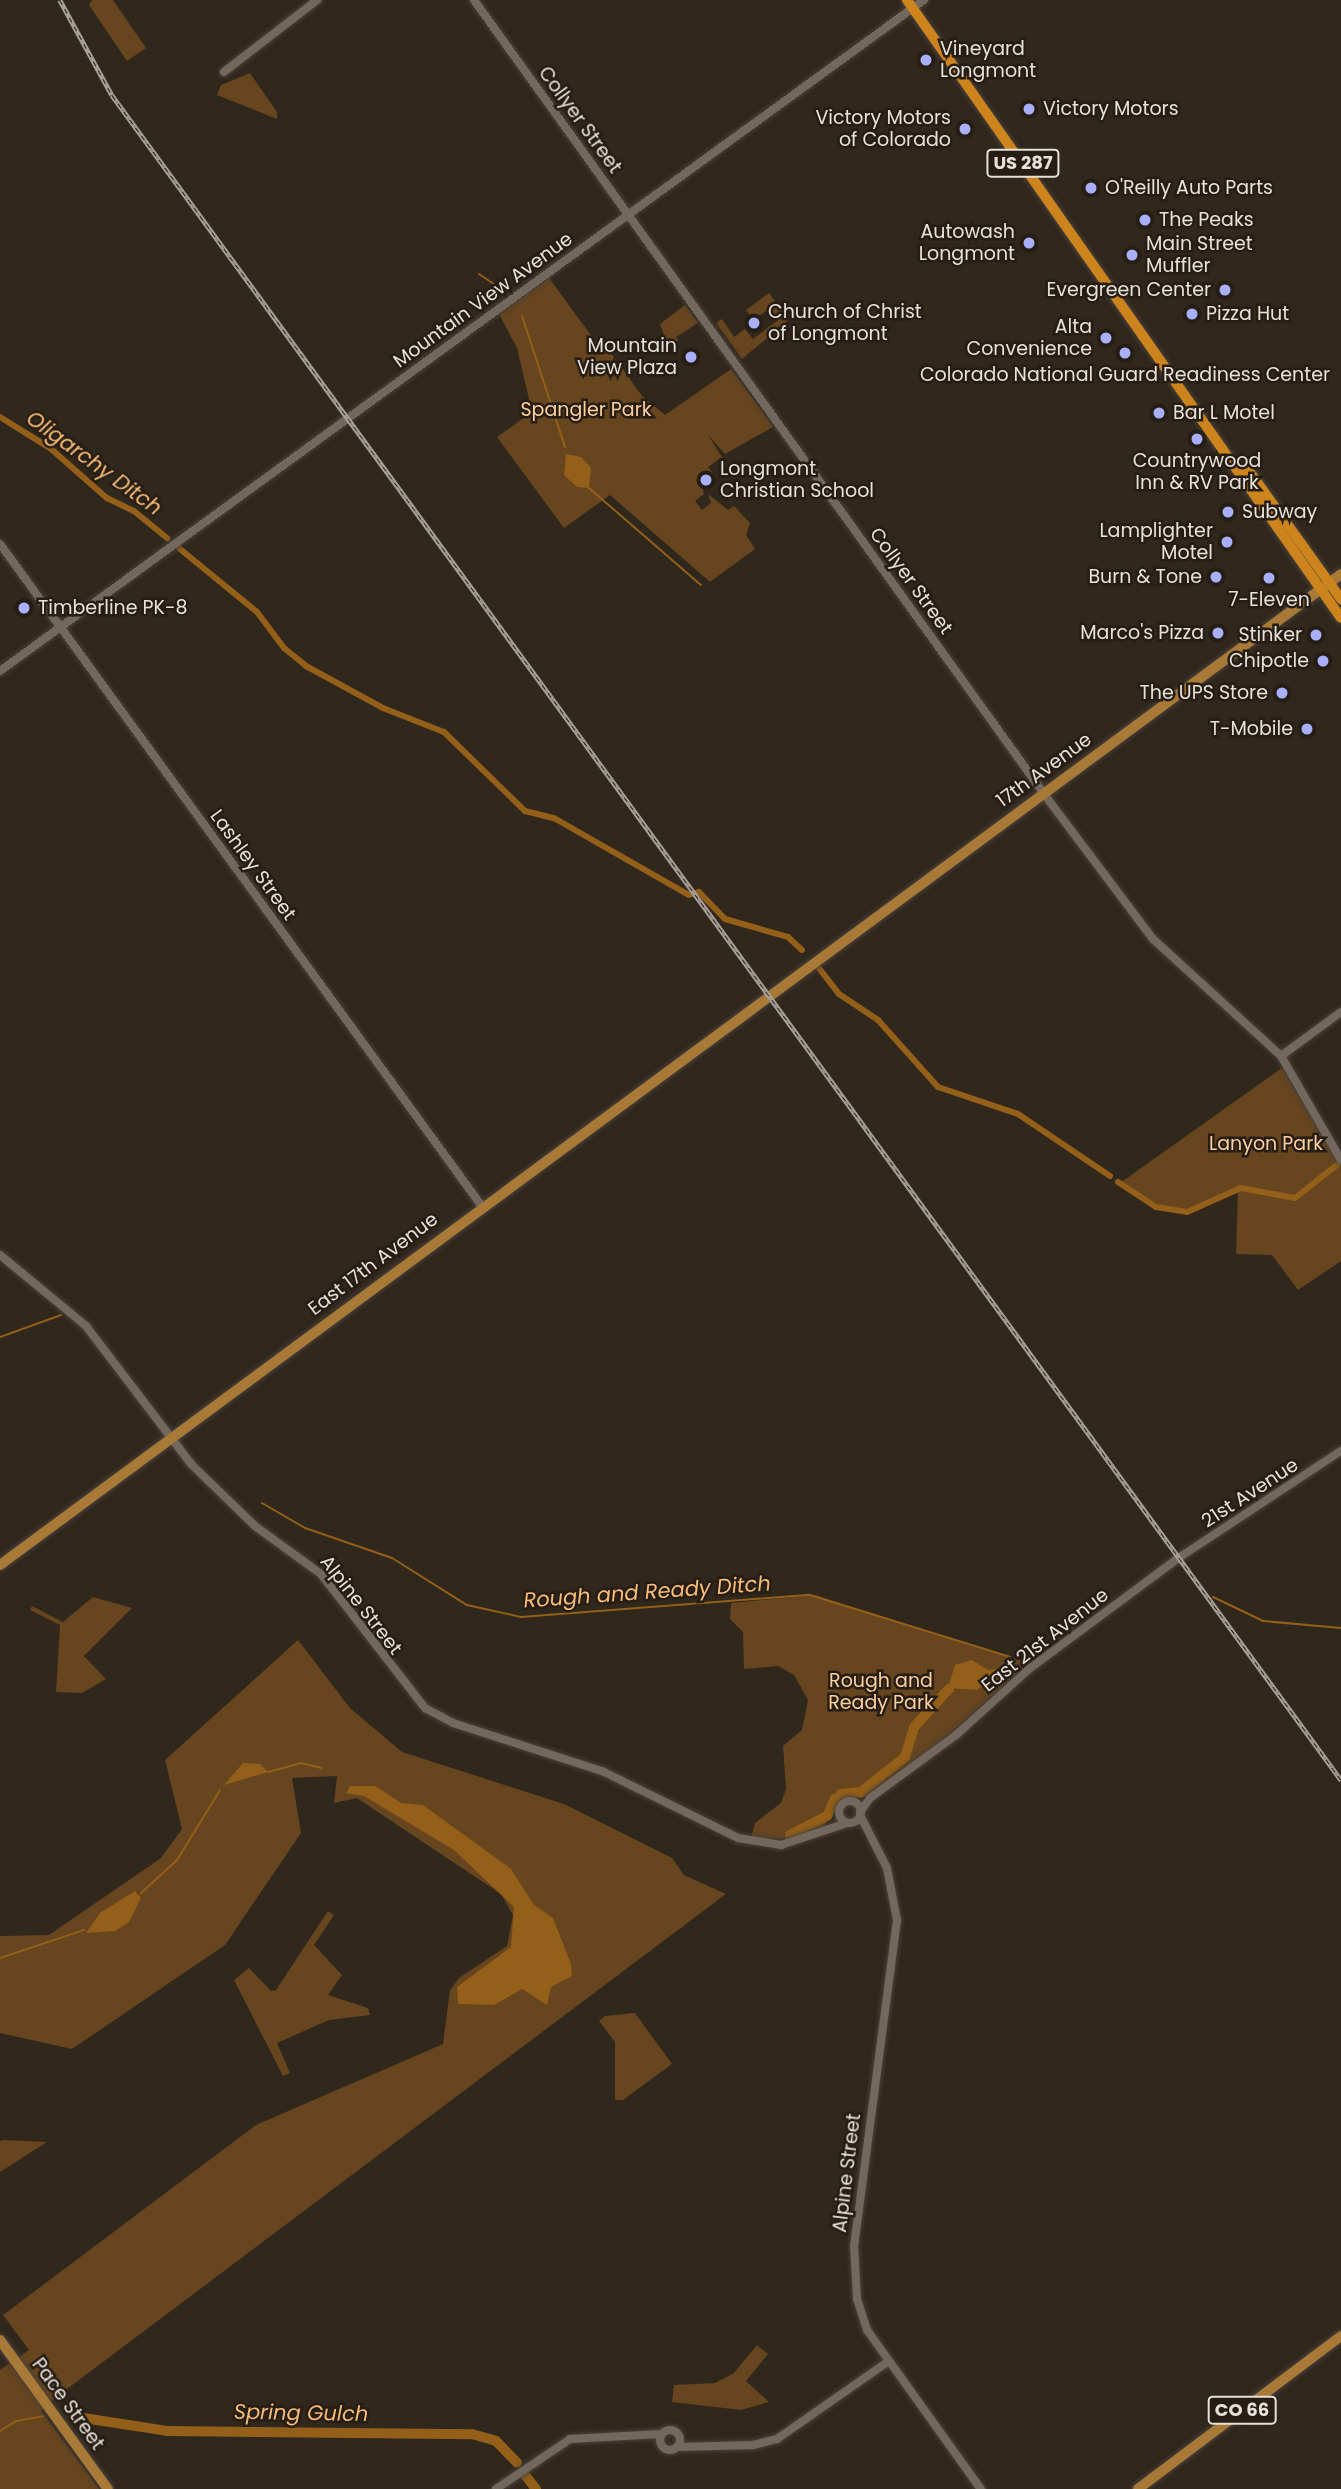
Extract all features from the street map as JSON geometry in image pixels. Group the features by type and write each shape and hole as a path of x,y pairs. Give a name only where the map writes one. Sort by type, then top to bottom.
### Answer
{"highway":[{"name":"US 287","path":"910,4 1242,470 1249,471 1341,618"},
{"name":"US 287","path":"1324,587 1341,599"}],"main road":[{"name":"17th Avenue","path":"769,994 1341,574"},
{"name":"East 17th Avenue","path":"0,1565 481,1205 769,994"},
{"name":"CO 66","path":"1138,2489 1341,2336"},
{"name":"Pace Street","path":"0,2340 108,2489"}],"street":[{"path":"224,72 231,62 317,0"},
{"name":"Collyer Street","path":"474,0 1043,792 1153,939 1281,1056 1341,1160"},
{"name":"Mountain View Avenue","path":"0,671 628,214 910,4 924,0"},
{"name":"Lashley Street","path":"0,544 481,1205"},
{"path":"1281,1056 1341,1012"},
{"name":"Alpine Street","path":"0,1255 86,1326 169,1438 255,1526 321,1574 425,1708 453,1724 603,1771 738,1838 781,1845 832,1826"},
{"name":"21st Avenue","path":"1175,1560 1341,1451"},
{"name":"East 21st Avenue","path":"848,1823 860,1814 870,1798 956,1735 1009,1684 1175,1560"},
{"name":"East 21st Avenue","path":"851,1802 870,1798"},
{"path":"832,1826 851,1802 860,1814"},
{"name":"Alpine Street","path":"839,1814 864,1832"},
{"name":"Alpine Street","path":"860,1814 864,1832 887,1868 897,1920 854,2245 854,2281 867,2330 981,2489"},
{"path":"832,1826 848,1823"},
{"path":"633,2437 677,2447 702,2443 753,2445 777,2439 889,2361"},
{"path":"496,2489 559,2443 594,2435 633,2437 661,2434 670,2430 702,2443"},
{"path":"661,2434 661,2445"},
{"path":"677,2447 679,2435"}],"green space":[{"path":"92,0 113,0 146,48 127,61 89,5"},
{"path":"250,73 277,112 277,119 217,95 221,85"},
{"name":"Spangler Park","path":"549,278 601,349 606,346 642,396 665,415 731,369 773,427 725,454 708,435 722,457 708,467 713,474 701,483 704,494 695,501 702,510 711,503 708,494 728,510 734,506 750,523 746,535 755,549 710,582 610,495 564,528 497,437 532,412 517,348 499,314"},
{"path":"769,293 789,320 742,359 716,323 722,319 734,337 745,329 753,339 778,320 770,308 753,320 746,310"},
{"path":"685,305 698,323 676,337 679,341 667,343 660,324"},
{"name":"Lanyon Park","path":"1282,1068 1341,1167 1341,1261 1298,1290 1272,1255 1236,1254 1238,1189 1194,1211 1175,1211 1156,1207 1120,1183"},
{"name":"Rough and Ready Park","path":"815,1595 1028,1663 952,1732 865,1797 841,1803 823,1827 790,1839 751,1838 755,1823 781,1803 786,1789 783,1746 802,1730 808,1700 794,1675 778,1666 744,1669 743,1632 730,1619 731,1603"},
{"path":"93,1597 132,1608 84,1656 106,1679 82,1693 56,1692 60,1625 30,1610 32,1606 63,1622"},
{"path":"298,1640 350,1708 402,1752 564,1804 672,1858 684,1875 726,1894 47,2404 41,2411 99,2489 0,2489 0,2370 29,2350 3,2315 256,2125 443,2044 450,1990 459,1978 507,1946 513,1915 501,1894 357,1798 334,1803 337,1776 292,1778 301,1833 225,1945 72,2049 0,2033 0,1936 49,1935 161,1858 182,1829 165,1760"},
{"path":"328,1911 334,1915 314,1945 342,1975 328,1995 368,2008 370,2015 329,2020 277,2043 290,2073 283,2076 234,1980 249,1968 271,1991 276,1990"},
{"path":"635,2013 672,2064 623,2100 615,2100 615,2042 599,2021 605,2016"},
{"path":"4,2140 47,2142 0,2172 0,2141"},
{"path":"757,2345 768,2354 746,2381 769,2402 741,2410 672,2402 674,2385 715,2383 734,2373"}],"shaded area":[{"path":"566,454 581,457 591,468 589,488 577,487 564,475"},
{"path":"972,1660 988,1670 1005,1668 977,1690 948,1688 955,1665"},
{"path":"243,1763 260,1764 268,1772 224,1785"},
{"path":"350,1786 375,1786 401,1803 423,1805 511,1869 534,1905 553,1918 571,1964 572,1976 551,1987 547,2005 522,1989 494,2005 458,2004 457,1987 511,1947 514,1907 454,1850 364,1796 346,1793"},
{"path":"135,1891 141,1898 129,1922 115,1931 86,1933 100,1913"}],"waterway":[{"path":"479,274 500,288"},
{"path":"522,316 565,447"},
{"name":"Oligarchy Ditch","path":"0,417 50,448 107,498 134,511 167,538"},
{"path":"589,488 701,585"},
{"name":"Oligarchy Ditch","path":"180,549 257,612 284,648 306,666 383,708 444,732 525,811 554,818 689,895 699,892 725,919 788,937 802,950"},
{"name":"Oligarchy Ditch","path":"818,967 839,994 878,1020 938,1087 1018,1114 1110,1176"},
{"name":"Oligarchy Ditch","path":"1118,1182 1156,1207 1187,1212 1241,1188 1295,1198 1338,1164"},
{"name":"Rough and Ready Ditch","path":"0,1337 61,1315"},
{"name":"Rough and Ready Ditch","path":"262,1503 305,1528 392,1558 467,1605 521,1617 810,1595 1010,1657"},
{"name":"Rough and Ready Ditch","path":"1213,1597 1263,1621 1341,1628"},
{"path":"914,1727 949,1689"},
{"path":"841,1794 861,1792 905,1757 913,1731"},
{"path":"268,1772 301,1763 321,1768"},
{"path":"141,1893 177,1860 220,1790"},
{"path":"790,1835 827,1816 835,1799"},
{"path":"0,1958 84,1930"},
{"path":"0,2431 16,2421 44,2416"},
{"name":"Spring Gulch","path":"77,2417 167,2431 472,2434 496,2441 517,2463"},
{"name":"Spring Gulch","path":"525,2475 536,2489"}],"railway":[{"path":"60,0 112,95 1341,1780"}],"place":[{"name":"Vineyard Longmont","path":"926,60"},
{"name":"Victory Motors","path":"1029,109"},
{"name":"Victory Motors of Colorado","path":"965,129"},
{"name":"O'Reilly Auto Parts","path":"1091,188"},
{"name":"The Peaks","path":"1145,220"},
{"name":"Autowash Longmont","path":"1029,243"},
{"name":"Main Street Muffler","path":"1132,255"},
{"name":"Evergreen Center","path":"1225,290"},
{"name":"Pizza Hut","path":"1192,314"},
{"name":"Church of Christ of Longmont","path":"754,323"},
{"name":"Alta Convenience","path":"1106,338"},
{"name":"Colorado National Guard Readiness Center","path":"1125,353"},
{"name":"Mountain View Plaza","path":"691,357"},
{"name":"Bar L Motel","path":"1159,413"},
{"name":"Countrywood Inn & RV Park","path":"1197,439"},
{"name":"Longmont Christian School","path":"706,480"},
{"name":"Subway","path":"1228,512"},
{"name":"Lamplighter Motel","path":"1227,542"},
{"name":"Burn & Tone","path":"1216,577"},
{"name":"7-Eleven","path":"1269,578"},
{"name":"Timberline PK-8","path":"24,608"},
{"name":"Marco's Pizza","path":"1218,633"},
{"name":"Stinker","path":"1316,635"},
{"name":"Chipotle","path":"1323,661"},
{"name":"The UPS Store","path":"1282,693"},
{"name":"T-Mobile","path":"1307,729"}]}
